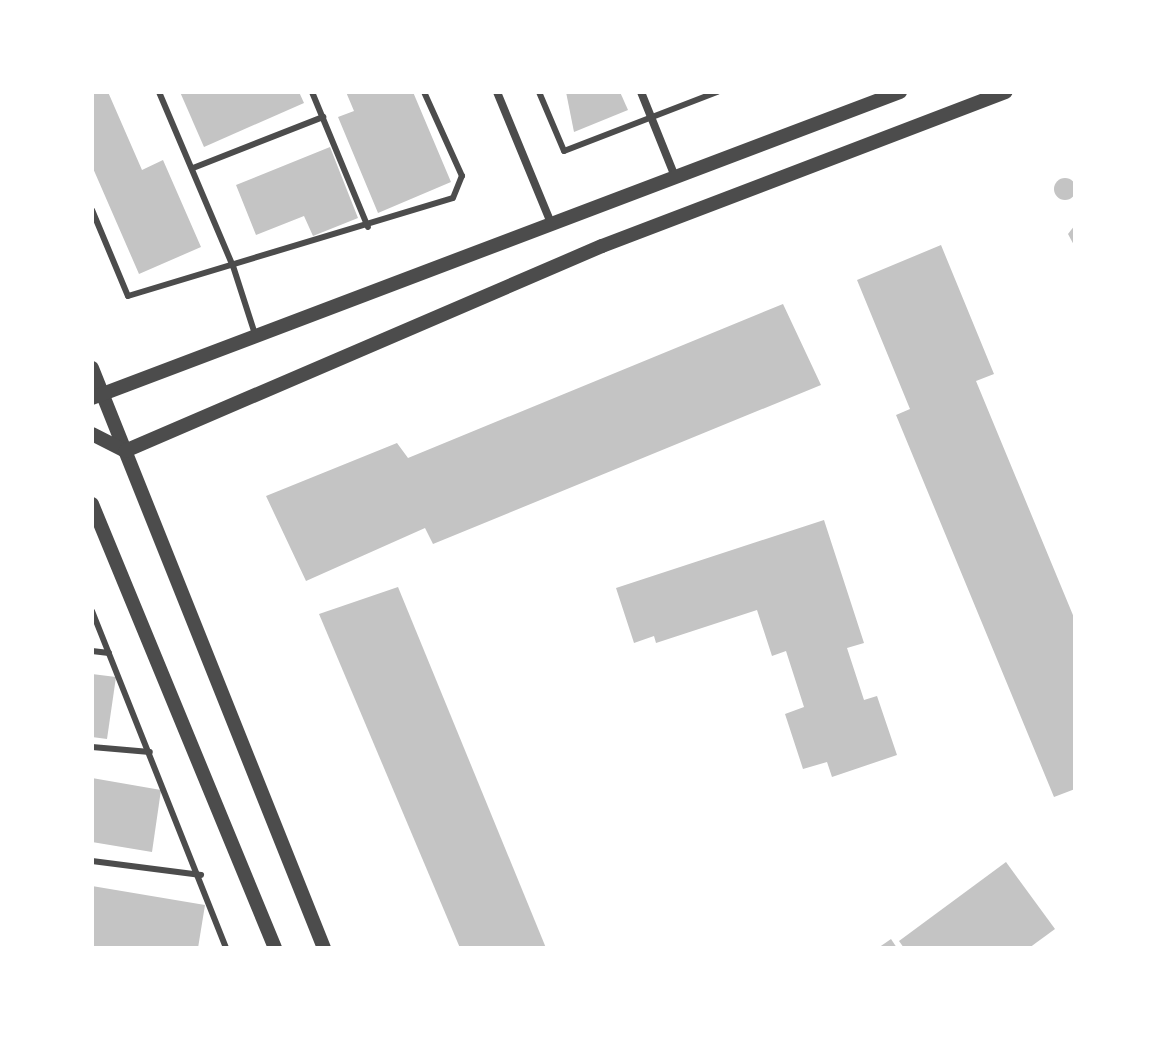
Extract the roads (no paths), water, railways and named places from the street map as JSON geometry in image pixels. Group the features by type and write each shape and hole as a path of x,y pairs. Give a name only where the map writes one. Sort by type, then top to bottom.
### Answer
{"street":[{"path":"497,92 551,223"},
{"path":"641,92 677,180"},
{"path":"98,396 551,223 677,180 900,92"},
{"path":"125,451 602,246 1006,92"},
{"path":"92,368 98,396 125,451 324,948"},
{"path":"92,434 125,451"},
{"path":"92,504 275,948"}],"lane":[{"path":"159,92 233,266 255,334"},
{"path":"312,92 368,227"},
{"path":"92,210 128,296 368,227 453,198 461,188 462,176 424,92"},
{"path":"539,92 564,151 717,92"},
{"path":"193,168 323,117"},
{"path":"92,611 201,875 226,948"},
{"path":"92,651 109,653"},
{"path":"92,747 150,752"},
{"path":"92,861 201,875"}]}
